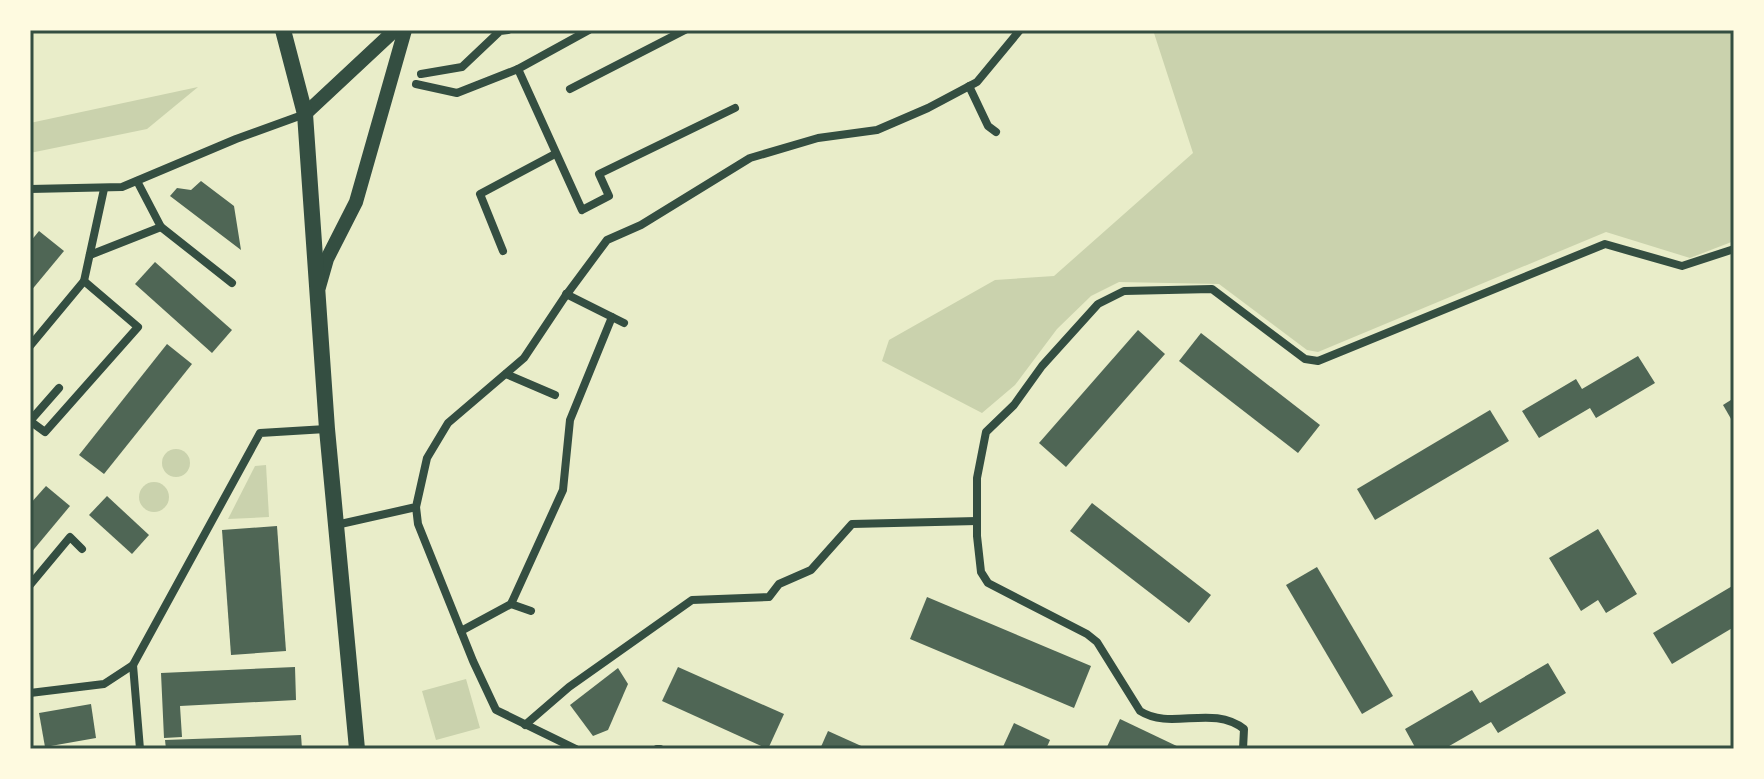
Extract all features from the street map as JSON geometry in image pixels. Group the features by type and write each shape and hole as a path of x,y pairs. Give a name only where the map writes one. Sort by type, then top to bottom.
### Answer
{"main road":[{"path":"283,30 305,114 327,429 357,749"},
{"path":"305,114 395,30"},
{"path":"317,291 330,250 356,202 366,158 382,116 405,30"}],"street":[{"path":"421,74 462,67 500,31 508,30"},
{"path":"416,84 457,93 518,69 589,30"},
{"path":"570,89 685,30"},
{"path":"576,749 496,710 418,524 416,507 427,458 448,423 524,358 566,294 607,240 641,225 750,158 818,138 877,130 977,82 1020,30"},
{"path":"518,69 582,210 609,196 599,174 735,108"},
{"path":"969,86 988,126 996,132"},
{"path":"30,189 122,187 305,114"},
{"path":"503,251 480,194 555,154"},
{"path":"137,181 161,227 232,283"},
{"path":"30,346 84,281 104,189"},
{"path":"90,255 161,227"},
{"path":"1243,749 1244,729 1225,718 1151,718 1140,711 1097,642 988,583 981,572 977,478 986,432 1014,405 1042,366 1098,304 1124,291 1212,289 1305,359 1318,361 1605,244 1682,266 1734,249"},
{"path":"59,388 30,421 45,432 138,327 84,281"},
{"path":"566,294 624,323"},
{"path":"461,631 511,604 563,490 570,420 612,317"},
{"path":"506,374 555,395"},
{"path":"30,693 104,684 133,665 260,433 327,429"},
{"path":"336,525 416,507"},
{"path":"525,725 569,687 692,600 769,597 779,584 811,570 852,524 977,521"},
{"path":"30,585 70,537 82,549"},
{"path":"511,604 531,611"},
{"path":"133,665 140,749"}],"green space":[{"path":"1153,30 1734,30 1734,241 1690,258 1606,232 1318,352 1307,350 1219,284 1119,282 1091,296 1057,329 1015,385 982,413 882,361 889,340 995,280 1054,276 1193,153"},
{"path":"198,87 147,129 30,153 30,123"},
{"path":"176,449 186,453 190,463 186,473 176,477 166,473 162,463 166,453"},
{"path":"266,465 269,517 228,519 255,466"},
{"path":"154,482 160,483 168,491 168,503 160,511 154,512 148,511 140,503 139,497 140,491 148,483"},
{"path":"466,679 480,728 436,740 422,691"}],"building":[{"path":"201,181 234,206 241,250 170,196 177,188 191,190"},
{"path":"39,231 64,251 30,292 30,242"},
{"path":"155,262 232,330 212,353 135,284"},
{"path":"1138,330 1165,354 1066,467 1039,443"},
{"path":"1201,333 1320,425 1298,453 1179,361"},
{"path":"167,344 192,364 104,474 79,455"},
{"path":"1638,356 1655,383 1596,418 1590,408 1539,438 1522,411 1576,379 1582,389"},
{"path":"1734,398 1734,424 1723,405"},
{"path":"1490,410 1509,441 1375,520 1357,489"},
{"path":"46,486 70,506 30,554 30,504"},
{"path":"107,496 149,535 132,554 89,515"},
{"path":"1092,503 1211,595 1189,623 1070,531"},
{"path":"277,526 286,651 231,655 222,530"},
{"path":"1598,529 1637,594 1606,613 1598,600 1581,611 1549,558"},
{"path":"1317,567 1393,696 1362,714 1286,585"},
{"path":"1734,585 1734,627 1672,664 1653,633"},
{"path":"927,597 1091,666 1074,708 910,639"},
{"path":"1548,663 1566,693 1498,733 1491,722 1444,749 1416,749 1405,729 1472,690 1480,703"},
{"path":"295,667 296,700 180,706 182,737 164,738 161,673"},
{"path":"678,667 784,714 768,749 662,701"},
{"path":"618,668 628,684 608,730 593,736 570,705"},
{"path":"91,704 96,738 45,747 39,713"},
{"path":"1120,719 1183,749 1106,749"},
{"path":"1014,723 1050,740 1046,749 1002,749"},
{"path":"828,731 868,749 820,749"},
{"path":"301,735 302,749 166,749 165,740"}]}
